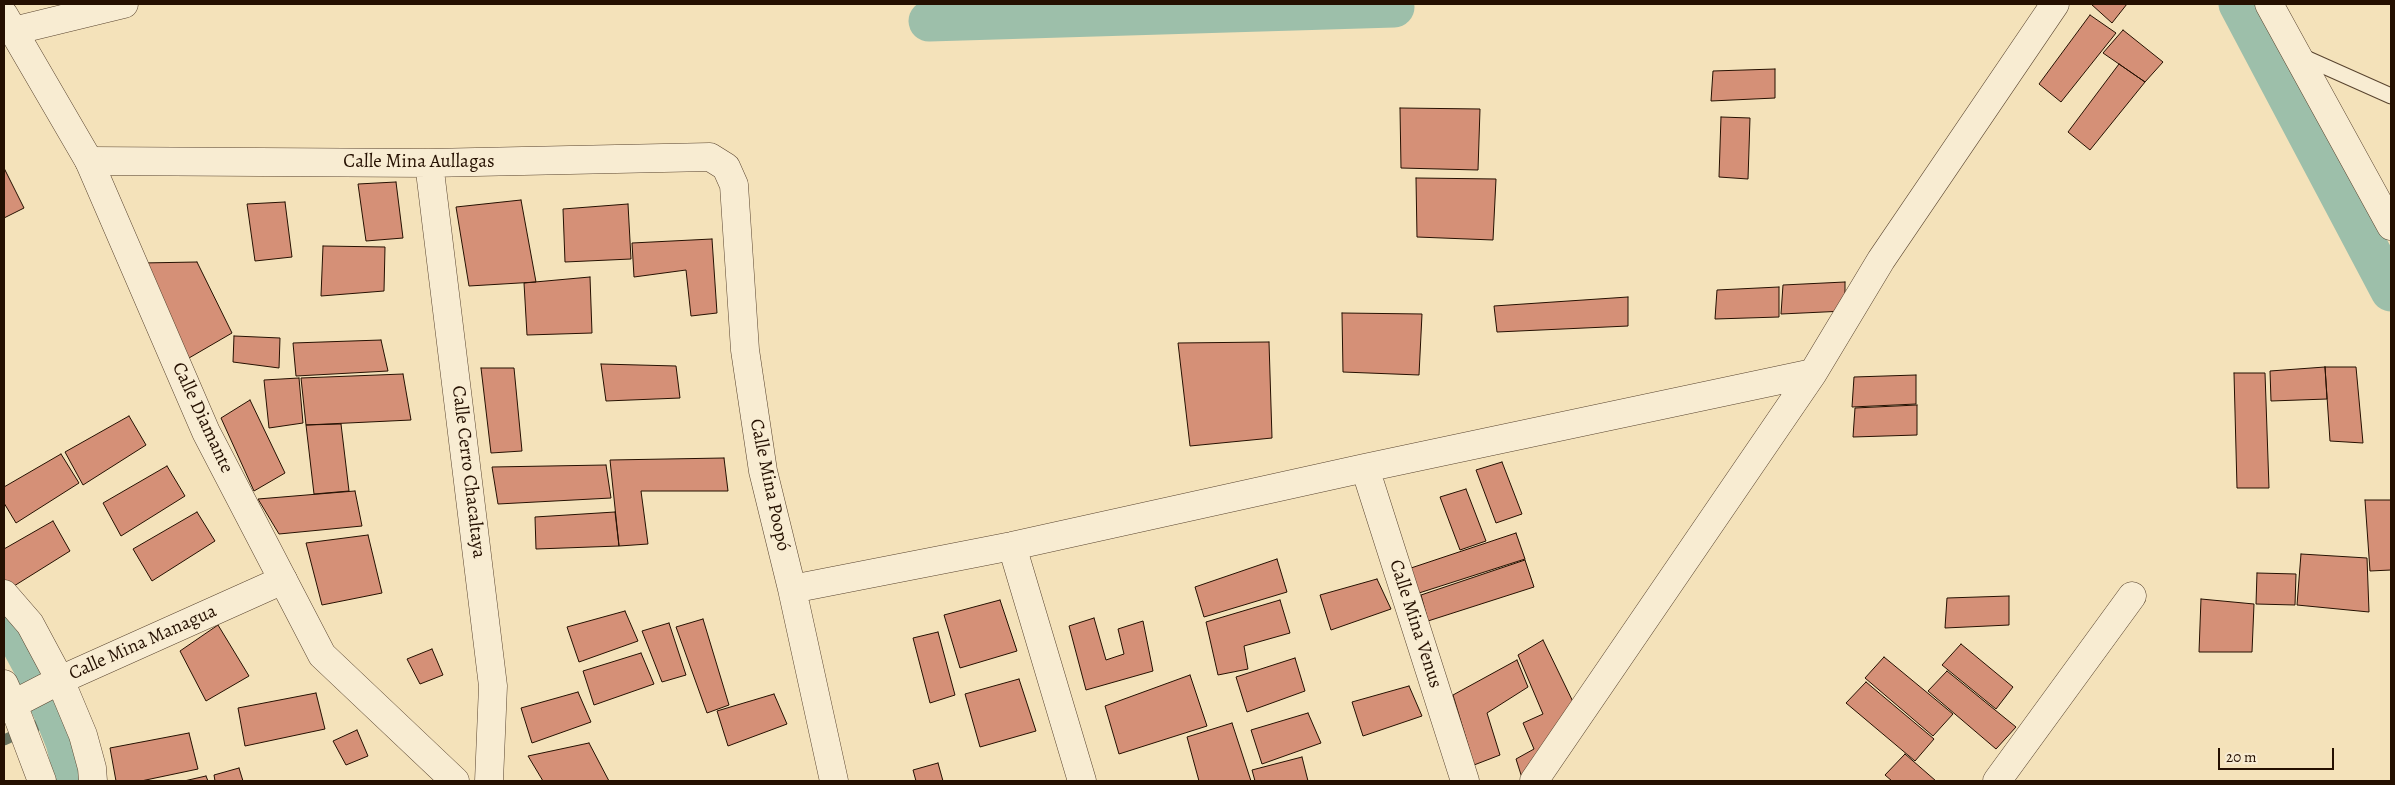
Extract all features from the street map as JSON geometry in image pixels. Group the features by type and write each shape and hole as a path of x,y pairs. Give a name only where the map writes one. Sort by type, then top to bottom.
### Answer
{"street":[{"path":"8,23 124,4"},
{"path":"1534,781 1813,373 1880,260 2055,4"},
{"path":"2269,4 2391,226"},
{"name":"Calle Diamante","path":"8,23 89,161 206,432 322,655 455,781"},
{"name":"Calle Mina Aullagas","path":"89,161 429,163 710,157 726,167 734,185"},
{"name":"Calle Cerro Chacaltaya","path":"429,163 493,686 490,781"},
{"name":"Calle Mina Poopó","path":"734,185 745,350 763,471 792,588 834,781"},
{"path":"792,588 1012,546 1365,468 1813,373"},
{"name":"Calle Mina Venus","path":"1365,468 1466,781"},
{"path":"1012,546 1082,781"},
{"name":"Calle Mina Managua","path":"7,699 60,680 283,580"},
{"path":"4,594 30,624 60,680 83,735 92,768 93,781"},
{"path":"1997,781 2132,596"},
{"path":"7,699 42,781"}],"lane":[{"path":"2296,54 2391,96"}],"building":[{"path":"2091,4 2127,4 2112,23"},
{"path":"2090,15 2116,33 2061,102 2039,84"},
{"path":"2123,30 2163,62 2145,82 2103,53"},
{"path":"2119,64 2145,82 2090,150 2068,132"},
{"path":"1775,69 1775,98 1711,101 1713,71"},
{"path":"1400,108 1480,109 1478,170 1401,168"},
{"path":"1721,117 1750,118 1748,179 1719,177"},
{"path":"4,168 24,208 4,218"},
{"path":"1416,178 1496,179 1493,240 1417,237"},
{"path":"396,182 403,238 366,241 358,184"},
{"path":"521,200 536,282 469,286 456,207"},
{"path":"285,202 292,257 255,261 247,204"},
{"path":"628,204 631,259 565,262 563,209"},
{"path":"712,239 717,313 691,316 686,270 634,277 632,243"},
{"path":"323,246 385,247 384,291 321,296"},
{"path":"197,262 232,333 189,358 142,263"},
{"path":"590,277 592,333 527,335 524,283"},
{"path":"1845,282 1845,311 1781,314 1783,285"},
{"path":"1779,287 1779,317 1715,319 1717,290"},
{"path":"1628,297 1628,326 1497,332 1494,306"},
{"path":"1342,313 1422,314 1419,375 1343,372"},
{"path":"234,336 280,338 279,368 233,362"},
{"path":"381,340 388,371 296,376 293,343"},
{"path":"1269,342 1272,438 1190,446 1178,343"},
{"path":"601,364 676,366 680,398 606,401"},
{"path":"2325,367 2356,367 2363,443 2330,441"},
{"path":"2325,367 2327,399 2271,401 2270,371"},
{"path":"481,368 514,368 522,451 491,453"},
{"path":"2234,373 2265,373 2269,488 2237,488"},
{"path":"403,374 411,420 306,425 301,378"},
{"path":"1916,375 1916,404 1852,407 1854,377"},
{"path":"299,378 303,423 269,428 264,380"},
{"path":"250,400 285,473 254,491 221,418"},
{"path":"1917,405 1917,435 1853,437 1855,408"},
{"path":"129,416 146,445 83,485 65,452"},
{"path":"341,424 349,491 314,494 306,425"},
{"path":"61,454 79,483 16,523 4,503 4,487"},
{"path":"724,458 728,491 641,491 648,544 619,546 610,460"},
{"path":"1502,462 1522,514 1496,523 1476,470"},
{"path":"606,465 611,498 498,504 492,467"},
{"path":"167,466 185,496 121,536 103,503"},
{"path":"1466,489 1486,541 1460,550 1440,497"},
{"path":"355,491 362,526 279,534 258,499"},
{"path":"2365,500 2391,500 2391,570 2370,571"},
{"path":"197,512 215,541 152,581 133,549"},
{"path":"615,512 619,546 536,549 535,517"},
{"path":"53,521 70,551 6,591 4,586 4,549"},
{"path":"1516,533 1525,559 1419,593 1411,568"},
{"path":"368,535 382,593 322,605 306,543"},
{"path":"2301,554 2367,558 2369,612 2297,605"},
{"path":"1277,559 1287,592 1204,617 1195,587"},
{"path":"1525,560 1534,587 1428,621 1421,595"},
{"path":"2257,573 2296,574 2295,605 2256,604"},
{"path":"1377,579 1391,609 1331,630 1320,595"},
{"path":"2009,596 2009,625 1945,628 1947,598"},
{"path":"2201,599 2254,604 2252,652 2199,652"},
{"path":"1000,600 1017,651 960,668 944,615"},
{"path":"1280,600 1290,633 1244,646 1248,669 1218,675 1206,622"},
{"path":"625,611 638,641 579,662 567,627"},
{"path":"1094,618 1106,660 1124,654 1118,629 1143,621 1153,671 1086,690 1069,626"},
{"path":"703,619 729,705 707,713 676,627"},
{"path":"669,623 686,675 662,682 642,631"},
{"path":"218,625 249,676 206,701 180,651"},
{"path":"938,632 955,695 930,703 913,638"},
{"path":"1543,640 1577,710 1523,781 1516,759 1534,749 1523,723 1543,714 1518,655"},
{"path":"1961,644 2013,687 1996,709 1942,665"},
{"path":"432,649 443,675 420,684 407,659"},
{"path":"641,653 654,684 594,705 583,671"},
{"path":"1884,657 1953,714 1933,736 1865,678"},
{"path":"1295,658 1305,691 1247,712 1236,677"},
{"path":"1517,660 1528,687 1487,713 1500,755 1474,765 1453,695"},
{"path":"1947,671 2016,727 1996,749 1928,691"},
{"path":"1190,675 1207,726 1119,754 1105,706"},
{"path":"1019,679 1036,731 980,747 965,694"},
{"path":"1866,682 1934,739 1915,761 1846,703"},
{"path":"1409,686 1422,716 1363,736 1352,702"},
{"path":"578,692 591,722 532,743 521,708"},
{"path":"316,693 325,729 245,746 238,708"},
{"path":"774,694 787,724 728,746 717,711"},
{"path":"1308,713 1321,743 1262,764 1251,730"},
{"path":"1232,723 1251,781 1199,781 1187,737"},
{"path":"357,730 368,756 346,765 333,741"},
{"path":"189,733 198,769 141,781 116,781 110,748"},
{"path":"589,743 609,781 543,781 528,756"},
{"path":"1905,754 1936,781 1892,781 1885,775"},
{"path":"1302,757 1308,781 1255,781 1252,770"},
{"path":"938,763 943,781 916,781 913,770"},
{"path":"239,768 243,781 215,781 214,775"},
{"path":"206,776 208,781 184,781"}],"waterway":[{"path":"2239,4 2391,291"},
{"path":"929,21 1394,7"},
{"path":"4,616 12,626 33,665 56,717 66,742 76,781"},
{"path":"4,740 56,717"}]}
